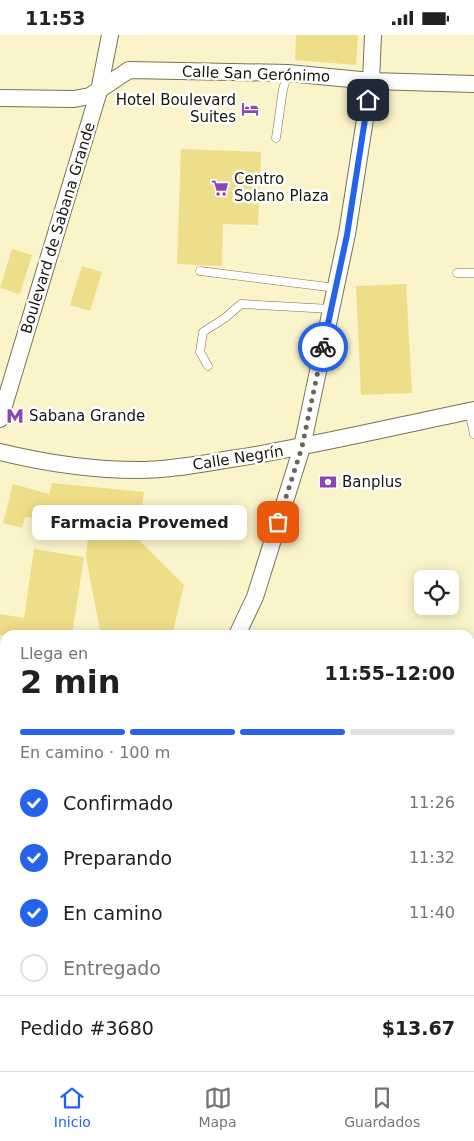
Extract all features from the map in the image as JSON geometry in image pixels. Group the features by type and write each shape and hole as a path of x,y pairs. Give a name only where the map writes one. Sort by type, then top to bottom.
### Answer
{"street":[{"name":"Boulevard de Sabana Grande","path":"0,419 99,91 110,35"},
{"path":"239,630 255,597 302,447 347,235 371,81 373,35"},
{"name":"Calle San Gerónimo","path":"99,91 129,70 288,73 371,81 474,84"},
{"path":"0,98 74,99 90,96 99,91"},
{"name":"Calle Negrín","path":"0,452 19,457 88,468 139,470 175,468 302,447 472,411"}],"lane":[{"path":"276,138 283,89 288,73"},
{"path":"200,271 336,288"},
{"path":"457,273 474,273"},
{"path":"208,366 200,352 203,332 225,318 241,304 332,309"},
{"path":"472,411 474,434"}],"shaded area":[{"path":"0,35 474,35 474,630 0,630"}],"building":[{"path":"296,35 358,35 356,65 295,60"},
{"name":"Centro Solano Plaza","path":"181,149 261,152 258,225 223,224 222,266 177,264"},
{"path":"12,249 32,255 20,294 0,288"},
{"path":"82,266 102,272 90,311 70,305"},
{"path":"406,284 412,393 361,395 356,286"},
{"path":"52,483 144,492 137,538 184,585 173,630 100,630 86,558 89,524 25,517 22,528 3,523 13,484 49,494"},
{"path":"34,549 84,557 73,630 0,630 0,614 24,618"}],"way so far":[{"path":"278,522 302,447 323,347"}],"place":[{"name":"Hotel Boulevard Suites","path":"250,109"},
{"name":"Centro Solano Plaza","path":"220,188"},
{"name":"Sabana Grande","path":"15,416"},
{"name":"Banplus","path":"328,482"},
{"name":"Farmacia Provemed","path":"278,522"}],"route":[{"path":"323,347 347,235 368,100"}]}
